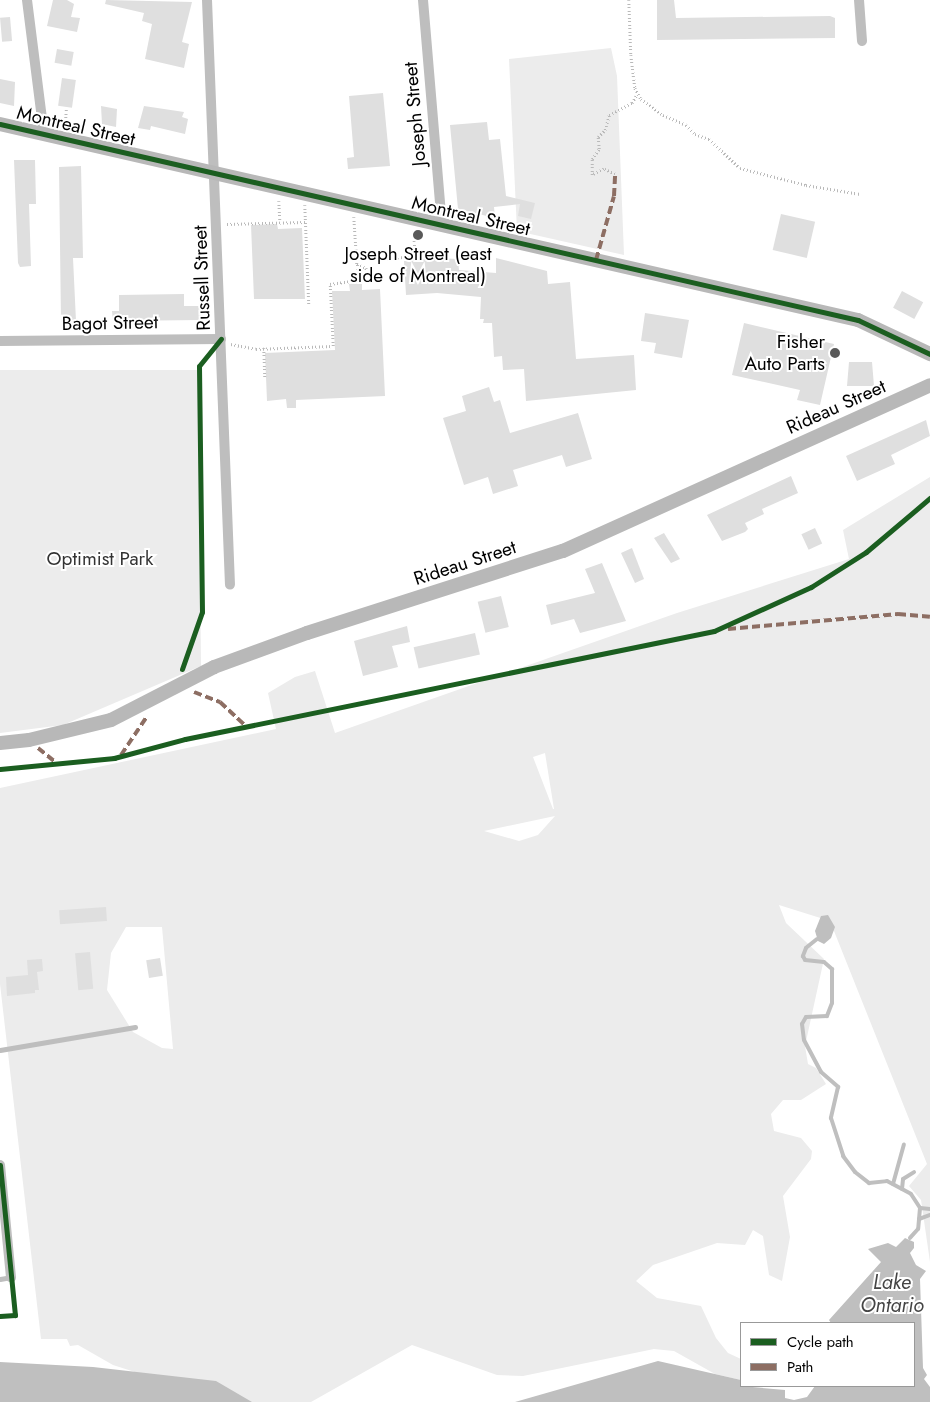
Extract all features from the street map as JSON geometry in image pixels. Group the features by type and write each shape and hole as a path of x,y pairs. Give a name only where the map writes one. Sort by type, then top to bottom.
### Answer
{"street":[{"path":"27,0 44,134"},
{"name":"Russell Street","path":"208,0 218,224 230,584"},
{"name":"Joseph Street","path":"423,0 442,225"},
{"path":"859,0 862,41"},
{"name":"Montreal Street","path":"0,124 304,195 858,320 930,354"},
{"name":"Bagot Street","path":"0,342 221,341"},
{"name":"Rideau Street","path":"0,743 38,738 111,720 214,667 307,633 564,551 930,385"},
{"path":"0,1165 11,1278"}],"lane":[{"path":"0,1050 135,1027"},
{"path":"0,1279 11,1278"}],"path":[{"path":"615,174 604,169 592,174 592,159 599,149 598,138 605,130 609,115 632,103 636,94 631,55 629,0"},
{"path":"636,94 662,115 709,139 740,168 806,185 860,194"},
{"path":"64,126 66,109"},
{"path":"279,189 280,222"},
{"path":"304,195 309,304"},
{"path":"354,206 359,280"},
{"path":"380,259 415,256 412,218"},
{"path":"218,224 306,222"},
{"path":"221,341 264,348 333,346 330,284 359,280 369,275 366,268 357,264"},
{"path":"264,348 265,379"}],"green space":[{"path":"611,48 617,76 624,255 517,231 509,59"},
{"name":"Optimist Park","path":"0,370 198,370 201,666 63,725 0,733"},
{"path":"930,477 930,1262 921,1200 909,1186 927,1164 830,921 779,905 786,923 824,959 805,1046 808,1064 816,1068 826,1084 801,1100 783,1100 771,1114 774,1131 801,1138 812,1151 811,1159 783,1196 790,1237 782,1281 769,1275 763,1236 753,1230 745,1245 717,1243 653,1265 636,1281 657,1298 701,1306 716,1338 728,1353 740,1359 740,1380 715,1374 674,1351 654,1349 523,1376 497,1375 412,1345 311,1402 229,1402 113,1365 78,1345 70,1346 67,1339 41,1339 0,984 0,788 276,729 268,693 295,677 315,671 335,733 677,613 849,559 843,530","holes":["545,753 554,809 533,757","555,816 538,835 519,841 484,831","126,927 162,927 173,1049 162,1048 133,1032 107,990 111,953"]}],"water":[{"path":"828,915 835,927 831,938 824,944 818,941 815,931 821,916"},
{"name":"Lake Ontario","path":"905,1238 914,1242 914,1248 910,1253 916,1265 926,1271 920,1279 923,1368 927,1375 924,1379 930,1387 930,1402 515,1402 658,1361 740,1380 740,1387 785,1390 785,1398 794,1400 807,1397 814,1387 915,1387 915,1322 830,1322 829,1320 881,1262 868,1249 888,1243 896,1247"},
{"path":"0,1362 93,1367 216,1381 252,1402 0,1402"}],"building":[{"path":"53,0 67,0 74,4 71,17 80,18 77,32 47,26"},
{"path":"106,0 192,2 182,42 189,44 184,68 145,59 152,24 142,21 144,13 105,4"},
{"path":"657,0 674,0 676,18 830,16 835,18 835,38 657,40"},
{"path":"10,17 12,41 2,42 0,18"},
{"path":"57,49 74,52 71,66 55,63"},
{"path":"62,78 76,80 72,108 58,106"},
{"path":"0,79 15,82 14,106 0,103"},
{"path":"383,93 390,166 348,169 347,158 354,157 349,96"},
{"path":"101,106 117,109 116,127 102,124"},
{"path":"144,106 184,112 182,117 188,119 185,134 151,126 150,130 138,128"},
{"path":"487,122 489,140 500,139 506,196 535,203 531,219 518,216 520,204 494,207 495,218 458,209 450,125"},
{"path":"14,160 35,160 36,204 29,204 31,266 20,267 18,263"},
{"path":"81,166 83,258 73,258 76,321 61,322 59,167"},
{"path":"781,214 815,222 807,258 773,250"},
{"path":"277,224 278,229 302,228 305,299 254,299 251,225"},
{"path":"436,258 458,259 459,270 496,273 496,258 547,271 548,284 570,282 576,359 634,355 636,390 526,401 524,369 503,370 502,356 494,357 492,323 483,323 484,319 480,319 481,297 437,293 406,295 404,261"},
{"path":"362,283 362,290 380,289 385,396 296,400 296,408 287,408 286,399 267,401 265,353 335,350 332,291 350,291 349,284"},
{"path":"902,291 923,302 914,319 893,308"},
{"path":"184,294 184,306 201,306 201,320 113,321 112,311 119,311 119,295"},
{"path":"645,313 689,320 682,358 654,353 656,343 641,341"},
{"path":"744,323 834,344 820,405 797,400 800,390 732,375"},
{"path":"849,362 872,362 874,386 847,386"},
{"path":"489,387 494,402 500,400 510,433 578,413 592,459 566,467 562,455 513,470 518,486 493,494 488,477 464,485 443,418 466,411 462,396"},
{"path":"926,420 930,436 891,455 895,464 857,481 846,456"},
{"path":"791,476 798,493 762,509 764,514 745,523 748,529 745,532 722,541 707,515"},
{"path":"815,528 822,543 809,550 801,534"},
{"path":"664,533 680,559 671,563 654,538"},
{"path":"632,548 644,579 635,583 621,553"},
{"path":"602,563 626,621 580,633 574,619 551,625 546,605 595,593 585,569"},
{"path":"501,596 509,627 485,633 478,602"},
{"path":"407,626 410,642 392,646 398,667 363,676 354,641"},
{"path":"475,633 480,654 419,669 414,647"},
{"path":"106,907 107,921 60,924 59,910"},
{"path":"90,952 93,989 78,990 75,953"},
{"path":"160,958 163,976 149,978 146,960"},
{"path":"42,959 43,971 37,972 39,990 35,990 35,993 7,996 6,977 28,975 27,960"}],"waterway":[{"path":"817,939 806,948 803,956 805,960 824,962 832,969 832,1003 827,1016 806,1017 802,1024 804,1040 821,1072 838,1087 831,1118 843,1156 855,1172 869,1183 887,1181 911,1194 920,1208 918,1229 910,1238"},
{"path":"893,1184 904,1144"},
{"path":"902,1189 903,1179 914,1172"},
{"path":"920,1208 930,1209"},
{"path":"919,1219 930,1215"}],"marked path":[{"path":"596,260 614,196 615,174"},
{"path":"728,629 898,614 930,617"},
{"path":"194,692 220,702 246,726"},
{"path":"121,755 146,718"},
{"path":"38,748 55,762"}],"cycle path":[{"path":"0,124 858,320 930,354"},
{"path":"182,669 202,612 199,366 221,339"},
{"path":"0,769 114,758 185,739 714,631 811,587 866,552 930,498"},
{"path":"0,1165 15,1315 0,1316"}],"place":[{"name":"Joseph Street (east side of Montreal)","path":"418,235"},
{"name":"Fisher Auto Parts","path":"835,353"}]}
